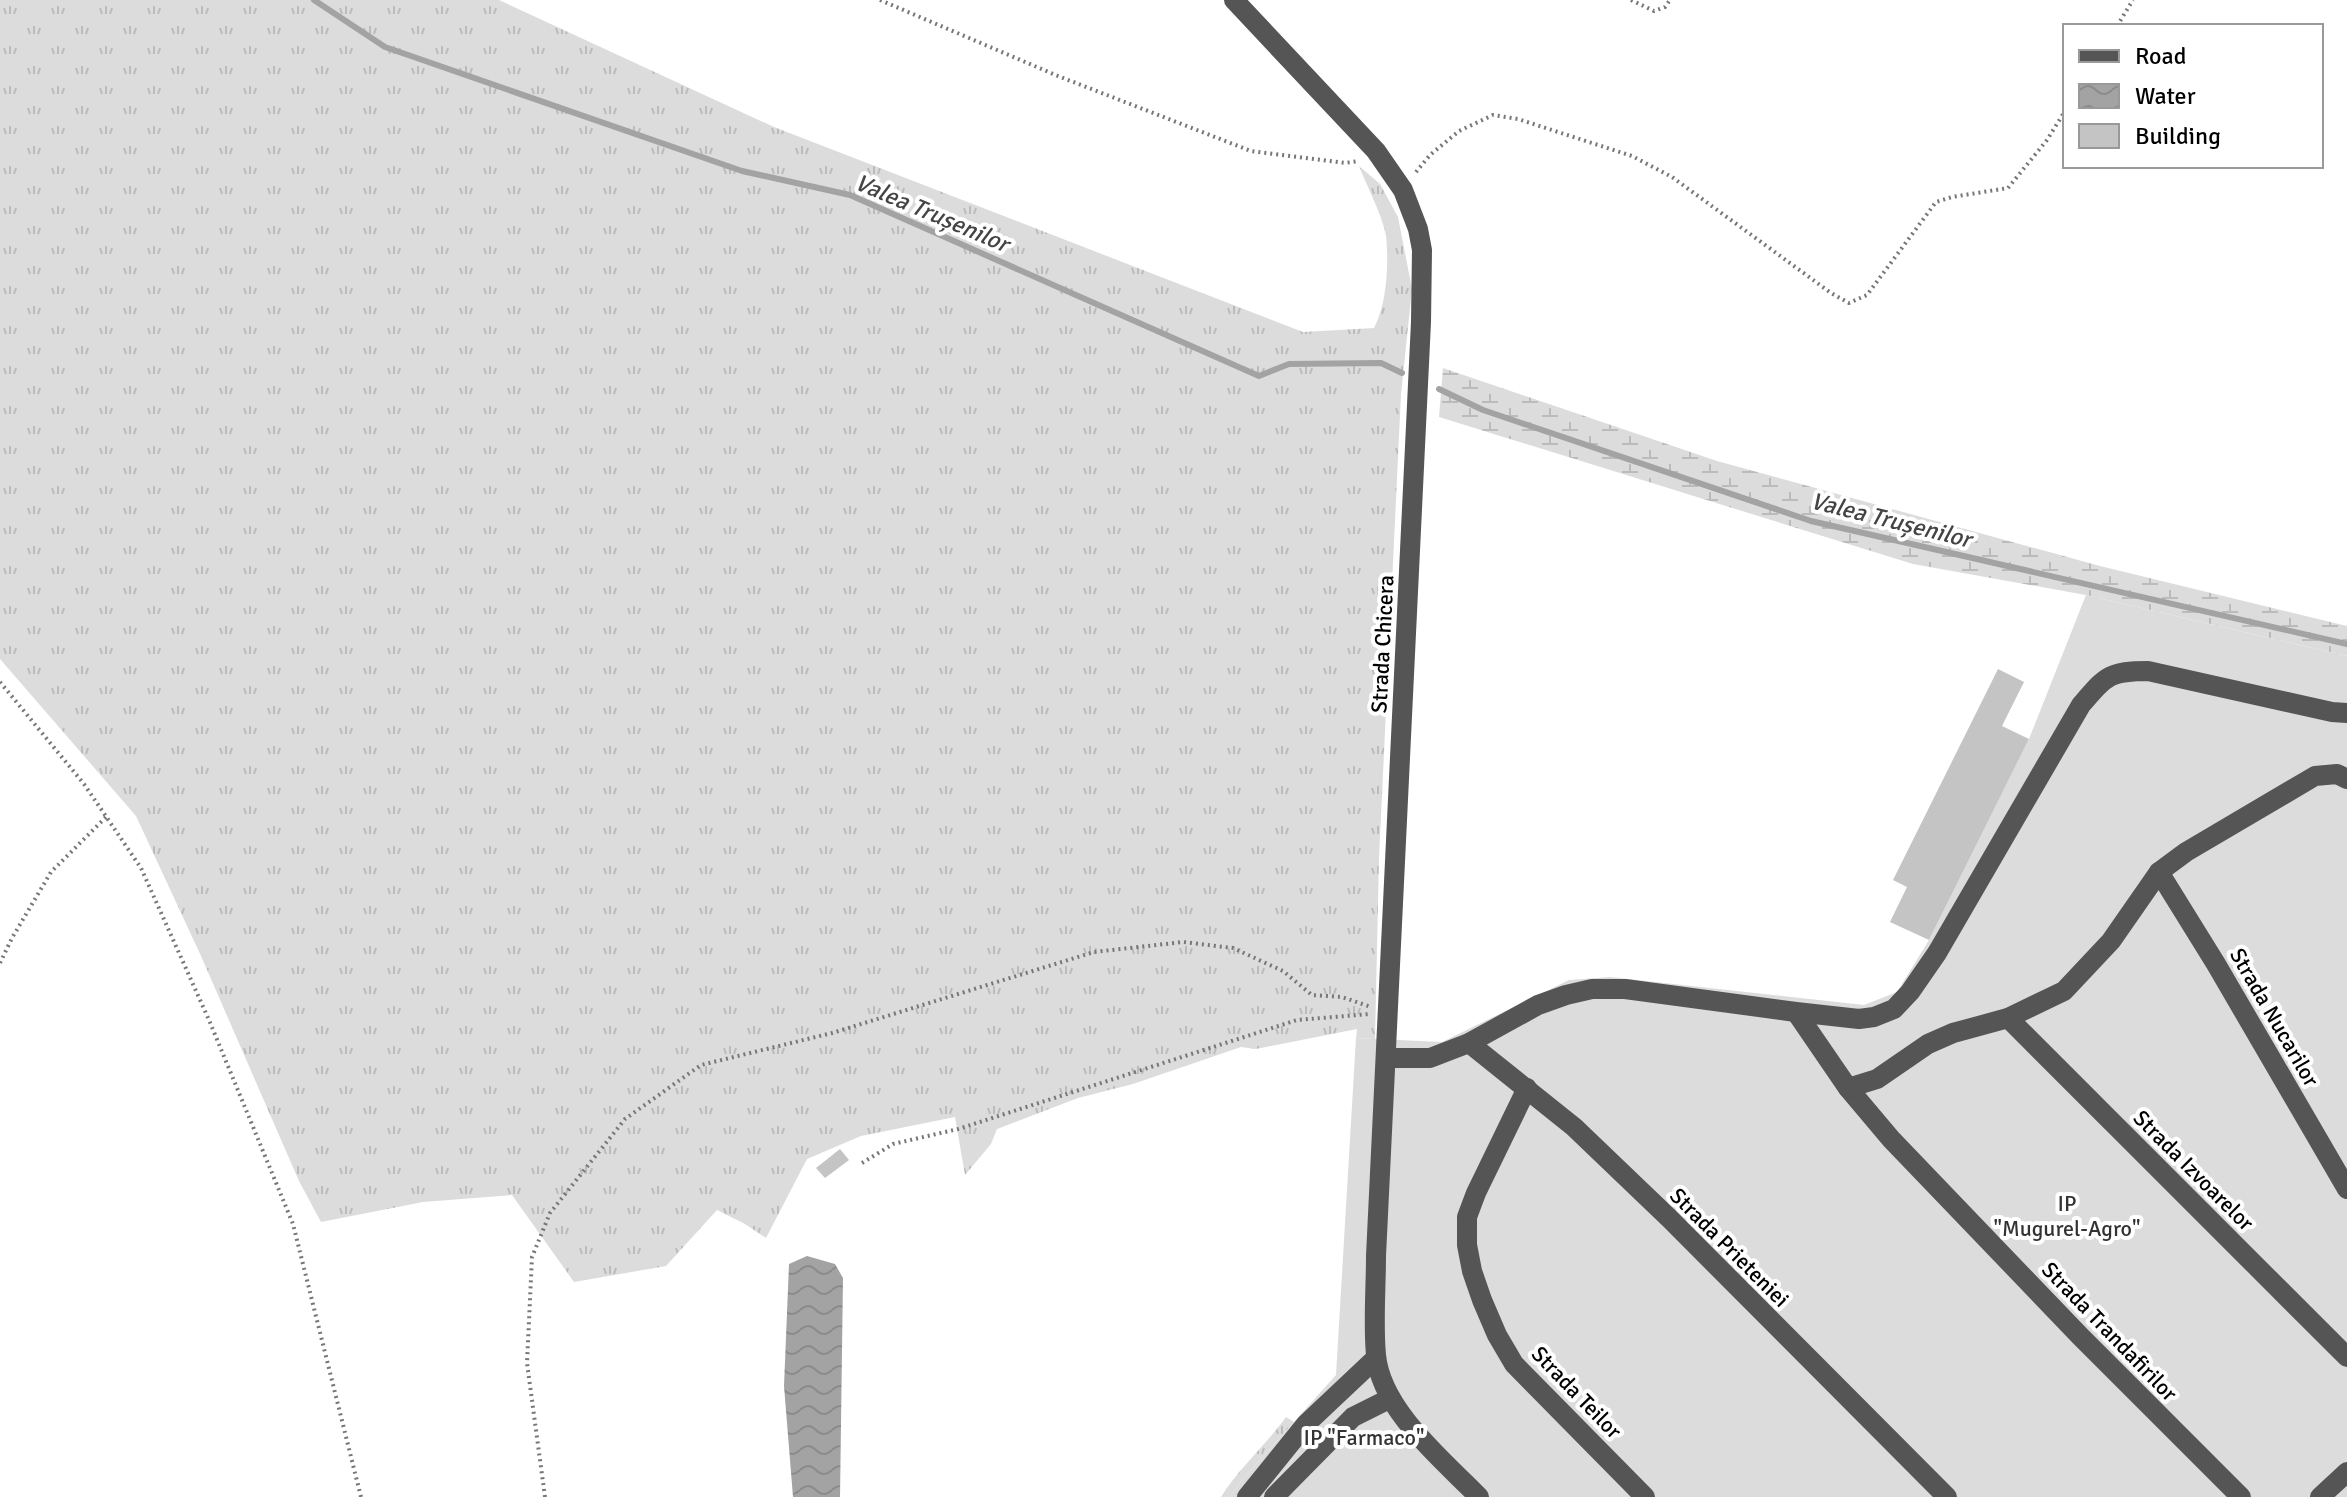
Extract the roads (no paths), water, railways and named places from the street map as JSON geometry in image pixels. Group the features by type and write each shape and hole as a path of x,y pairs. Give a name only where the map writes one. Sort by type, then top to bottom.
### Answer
{"street":[{"name":"Strada Chicera","path":"1234,0 1379,155 1403,190 1418,229 1422,250 1376,1256 1376,1358 1389,1399"},
{"path":"1386,1058 1430,1058 1469,1043 1538,1005 1592,989 1625,989 1859,1019 1874,1017 1894,1009 1937,953 2081,705 2105,678 2125,671 2148,671 2347,713"},
{"path":"1848,1088 1877,1079 1928,1044 1953,1033 2008,1018 2064,991 2111,941 2159,872 2186,852 2315,776 2342,777"},
{"name":"Strada Nucarilor","path":"2159,872 2347,1189"},
{"name":"Strada Trandafirilor","path":"1796,1012 1848,1088 1891,1139 2080,1336 2241,1497"},
{"name":"Strada Izvoarelor","path":"2008,1018 2347,1357"},
{"name":"Strada Prieteniei","path":"1469,1043 1574,1127 1947,1497"},
{"name":"Strada Teilor","path":"1527,1088 1467,1217 1467,1245 1472,1271 1497,1335 1514,1364 1645,1497"},
{"path":"1247,1497 1306,1424 1376,1358"},
{"path":"1274,1497 1353,1417 1389,1399 1427,1444 1479,1497"},
{"path":"2320,1497 2347,1472"}],"water":[{"path":"807,1256 835,1264 843,1278 840,1497 793,1497 784,1386 789,1264"}],"waterway":[{"name":"Valea Trușenilor","path":"314,0 385,47 742,171 850,195 1259,376 1289,364 1381,363 1402,373"},
{"name":"Valea Trușenilor","path":"1439,389 1483,410 1811,521 2347,644"}],"park label":[{"name":"IP \"Mugurel-Agro\"","path":"2067,1216"},
{"name":"IP \"Farmaco\"","path":"1364,1437"}]}
